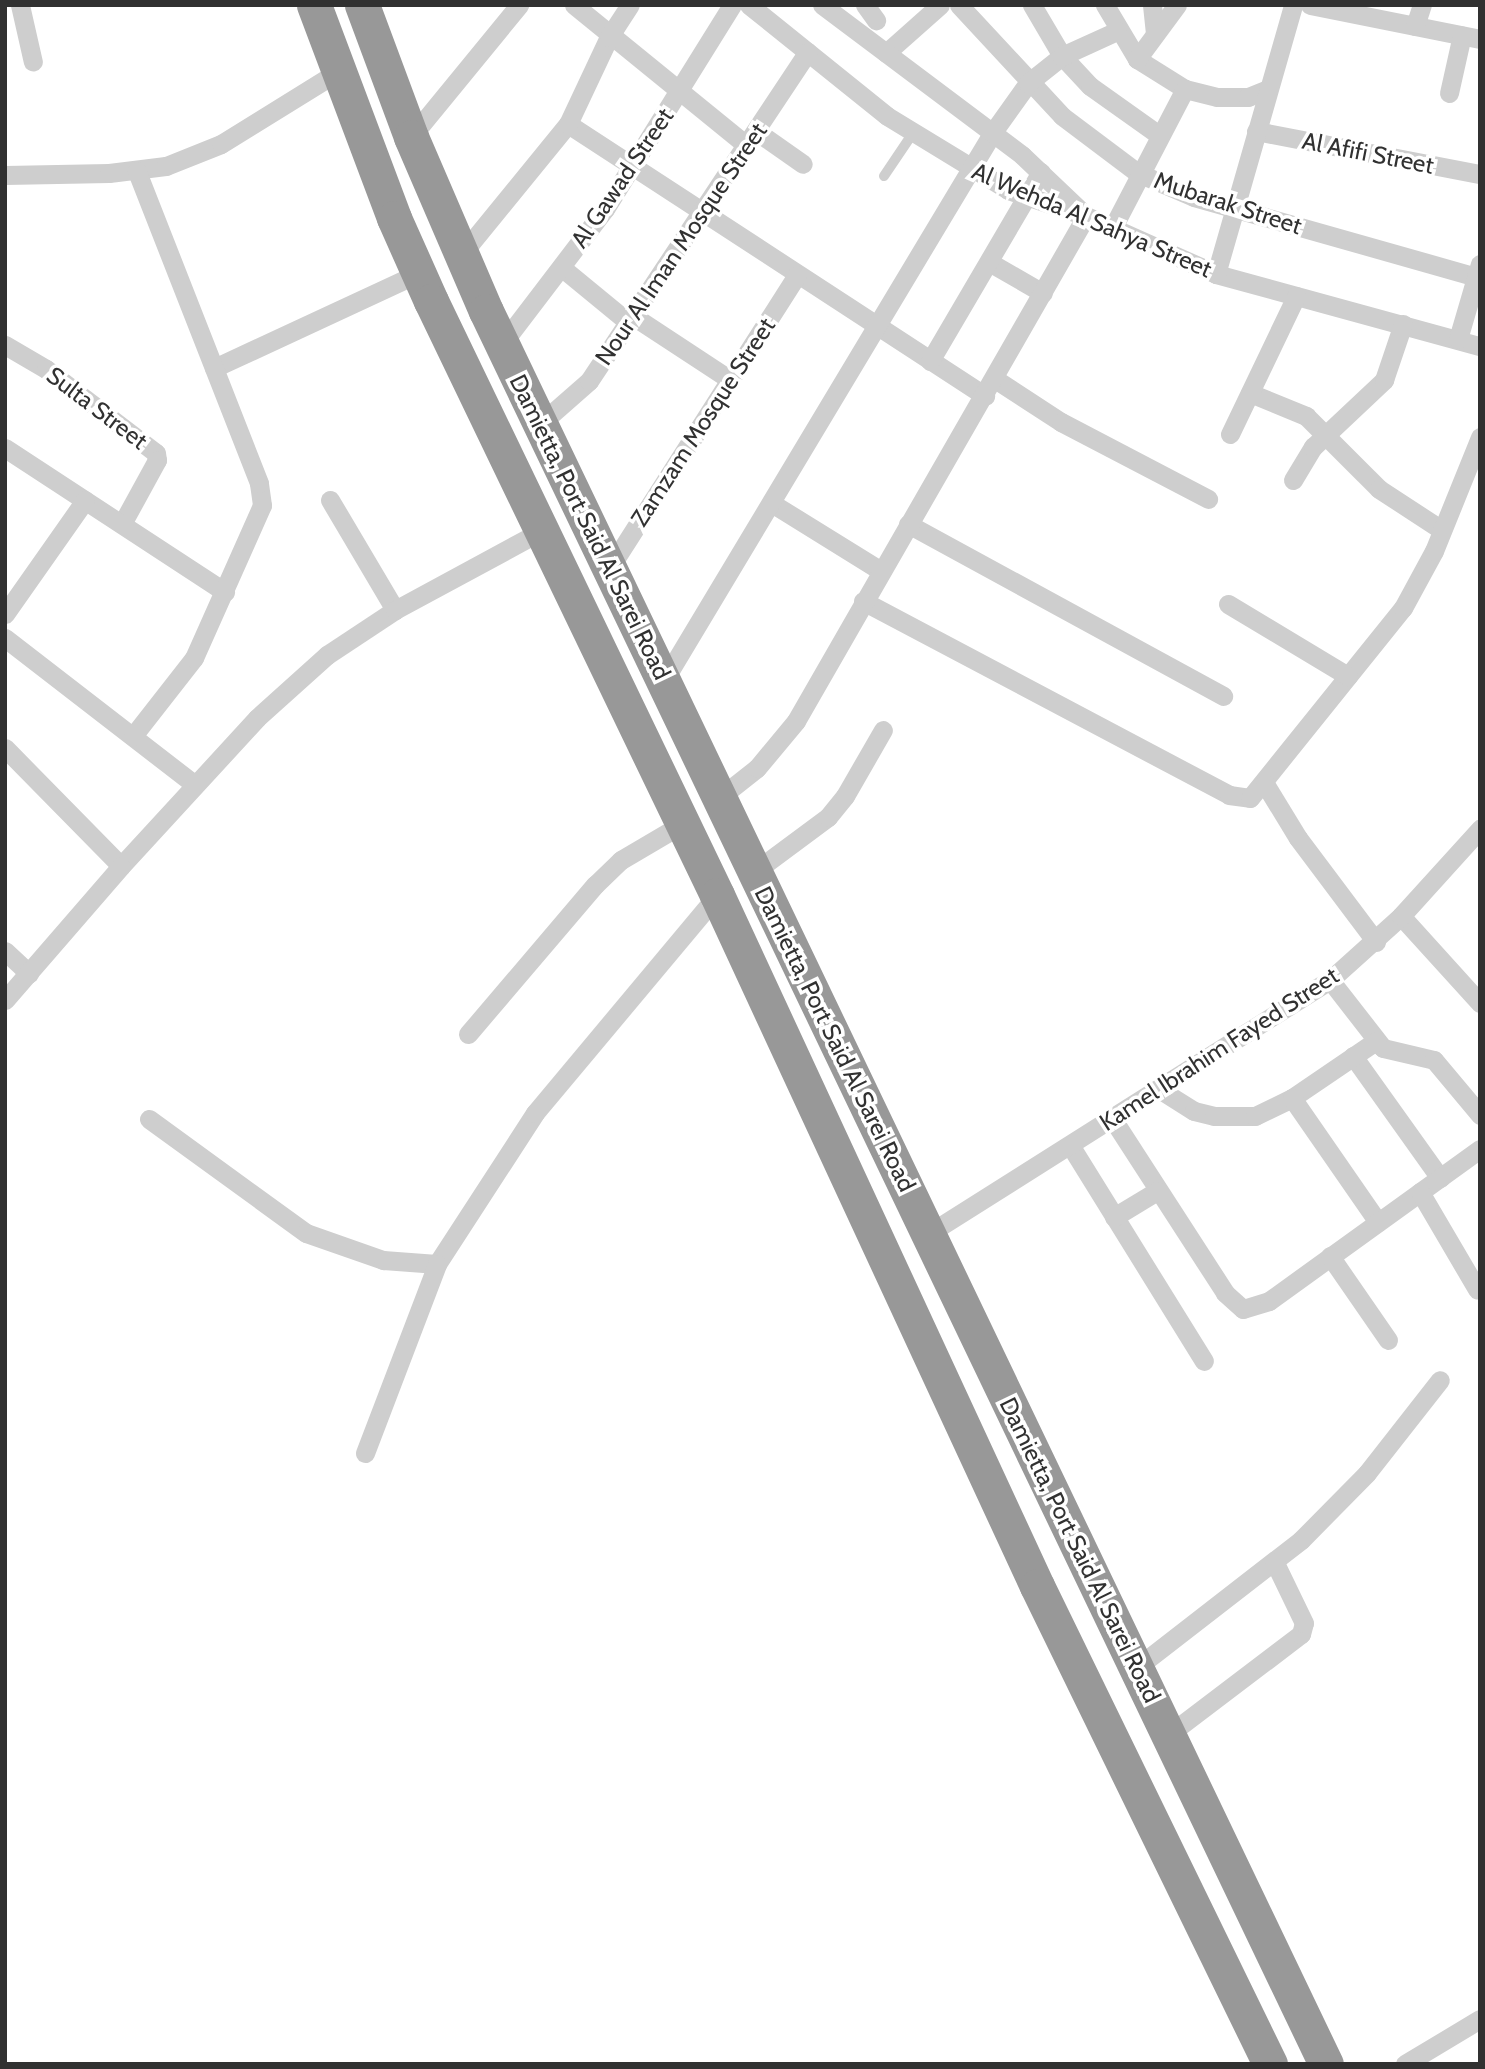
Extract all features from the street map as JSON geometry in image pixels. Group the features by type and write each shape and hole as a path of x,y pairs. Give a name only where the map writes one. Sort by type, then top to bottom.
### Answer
{"highway":[{"name":"Damietta, Port Said Al Sarei Road","path":"314,5 394,218 425,287 539,532 717,895 1037,1586 1270,2064"},
{"name":"Damietta, Port Said Al Sarei Road","path":"367,8 411,137 466,268 1326,2064"},
{"path":"394,218 436,199"},
{"path":"425,287 466,268"}],"street":[{"path":"20,5 33,62"},
{"path":"411,137 520,5"},
{"path":"574,5 677,94 751,138 803,164"},
{"path":"466,268 568,124 608,37 630,5"},
{"name":"Al Gawad Street","path":"502,344 561,267 632,166 732,5"},
{"name":"Al Wehda Al Sahya Street","path":"749,5 913,133 970,170 1027,198 1086,216 1216,274 1480,346"},
{"path":"719,798 757,768 796,721 863,601 995,379 1086,216 1041,172 993,132 822,5"},
{"path":"886,52 940,5"},
{"name":"Mubarak Street","path":"959,5 1028,83 1103,150 1138,173 1234,209 1478,270"},
{"path":"1032,5 1062,55 1090,86 1160,135"},
{"path":"1105,5 1117,31 1137,59 1185,89 1217,97 1248,97 1268,89"},
{"path":"1152,5 1156,34"},
{"path":"1137,59 1177,5"},
{"path":"1216,274 1293,5"},
{"path":"1310,5 1362,10 1415,26 1471,37 1449,93"},
{"path":"1415,26 1422,5"},
{"path":"663,681 879,329 993,132 1028,83 1062,55 1117,31"},
{"name":"Nour Al Iman Mosque Street","path":"540,424 589,381 808,52"},
{"path":"5,175 137,171 175,163 221,144 337,72"},
{"path":"1112,229 1138,173 1185,89"},
{"path":"568,124 985,396"},
{"name":"Al Afifi Street","path":"1256,131 1480,174"},
{"path":"133,736 194,658 260,516 261,494 137,171"},
{"path":"930,361 1041,172"},
{"path":"989,262 1043,293"},
{"path":"561,267 631,319 729,379"},
{"path":"1458,339 1474,303 1478,270"},
{"name":"Zamzam Mosque Street","path":"609,569 797,275"},
{"path":"214,368 425,287"},
{"path":"1230,434 1296,296"},
{"path":"1293,480 1326,433 1357,410 1384,380 1403,324"},
{"name":"Sulta Street","path":"5,345 46,369 156,453 157,460 122,524"},
{"path":"995,379 1061,422 1208,499"},
{"path":"1250,393 1306,416 1326,433 1351,465 1379,489 1442,530"},
{"path":"863,601 1229,796 1250,798 1265,783 1403,608 1442,530 1480,437"},
{"path":"5,447 225,592"},
{"path":"5,614 85,500"},
{"path":"330,500 395,610"},
{"path":"773,504 881,571"},
{"path":"908,524 1223,696"},
{"path":"5,1000 121,866 291,686 327,655 395,610 539,532"},
{"path":"1228,604 1348,676"},
{"path":"5,638 195,785"},
{"path":"754,872 828,817 845,796 883,730"},
{"path":"5,748 121,866"},
{"path":"1265,783 1298,838 1376,942"},
{"path":"468,1034 595,885 621,860 682,824"},
{"name":"Kamel Ibrahim Fayed Street","path":"928,1234 1330,980 1376,942 1477,837"},
{"path":"365,1453 437,1264 535,1113 717,895"},
{"path":"1401,916 1480,1003"},
{"path":"5,951 29,972"},
{"path":"1330,980 1376,1041 1392,1052 1414,1052 1434,1060 1480,1115"},
{"path":"1159,1089 1185,1106 1214,1116 1255,1116 1292,1098 1376,1041"},
{"path":"1353,1056 1440,1178"},
{"path":"1292,1098 1378,1222"},
{"path":"1112,1118 1225,1293 1243,1309 1262,1306 1420,1192 1478,1154"},
{"path":"149,1119 306,1233 383,1260 437,1264"},
{"path":"1070,1144 1204,1361"},
{"path":"1114,1217 1157,1191"},
{"path":"1420,1192 1477,1289"},
{"path":"1330,1256 1388,1340"},
{"path":"1136,1668 1275,1563 1367,1473 1440,1380"},
{"path":"1168,1735 1301,1634 1304,1623 1275,1563"},
{"path":"1405,2064 1480,2019"}],"lane":[{"path":"884,176 913,133"}]}
